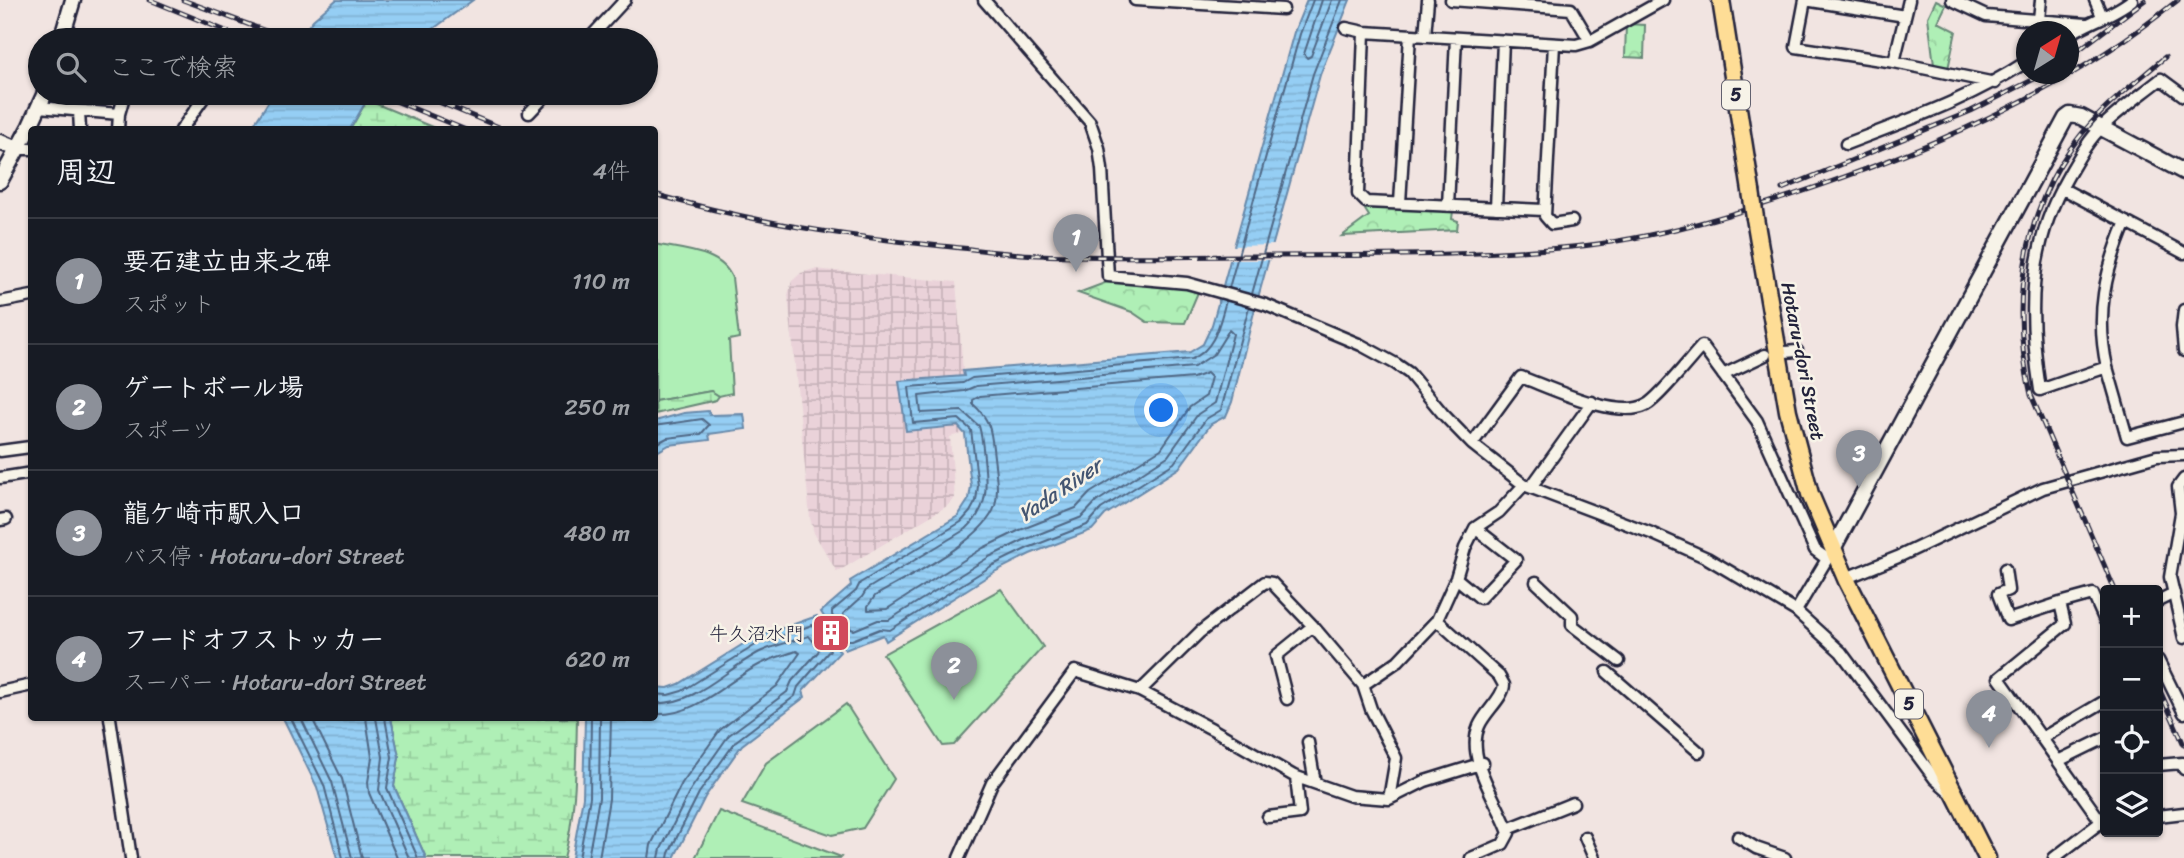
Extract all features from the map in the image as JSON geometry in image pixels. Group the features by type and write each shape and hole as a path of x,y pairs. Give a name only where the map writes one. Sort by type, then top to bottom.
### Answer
{"main road":[{"name":"Hotaru-dori Street","path":"1721,0 1788,411 1810,494 1830,554 1846,578 1987,858"}],"street":[{"path":"65,28 73,0"},
{"path":"599,28 625,0"},
{"path":"984,0 1090,122 1100,148 1108,276 1187,282 1266,304 1361,345 1403,369 1472,444 1527,486 1651,533 1707,558 1796,611 1841,652 1935,779 1958,799"},
{"path":"1135,0 1283,9"},
{"path":"1425,36 1428,0"},
{"path":"1451,0 1571,9 1590,41"},
{"path":"1346,28 1364,32 1576,45 1590,41 1663,0"},
{"path":"1894,62 1909,0"},
{"path":"1952,0 1986,16 2086,24"},
{"path":"2039,19 2041,0"},
{"path":"2095,0 2102,16"},
{"path":"2079,28 2118,11 2132,0"},
{"path":"1905,16 1805,1 1796,47 1894,62 1995,83"},
{"path":"1364,32 1358,194 1366,202 1544,210"},
{"path":"1400,204 1410,35"},
{"path":"1448,206 1456,38"},
{"path":"1496,208 1503,41"},
{"path":"1554,44 1544,210 1545,216 1552,224 1572,221"},
{"path":"1846,145 1962,100 2016,69"},
{"path":"2107,367 2040,390 2032,333 2032,294 2042,234 2061,188 2101,127 2161,79 2184,96"},
{"path":"32,126 40,105"},
{"path":"59,105 79,111 119,114"},
{"path":"118,126 122,105"},
{"path":"184,126 199,105"},
{"path":"529,113 537,105"},
{"path":"79,111 80,126"},
{"path":"1796,611 1830,554 2063,122 2070,115 2076,115 2184,172"},
{"path":"0,142 24,149 0,181"},
{"path":"2061,188 2184,253"},
{"path":"2126,222 2110,259 2102,301 2101,342 2127,437 2184,422"},
{"path":"0,302 28,297"},
{"path":"2184,310 2184,351"},
{"path":"1472,444 1521,377 1606,407 1632,410 1648,404 1702,346 1757,421 1815,550 1830,554"},
{"path":"1785,352 1797,351"},
{"path":"1723,375 1765,355"},
{"path":"1363,685 1398,661 1437,620 1475,528 1499,512 1527,486 1592,402"},
{"path":"0,451 28,447"},
{"path":"1846,578 1898,557 2043,488 2157,456 2184,455"},
{"path":"0,478 28,474"},
{"path":"2184,480 2178,487 2181,513 2170,578 2184,638"},
{"path":"1456,578 1480,598 1516,560 1475,528"},
{"path":"2005,569 2008,590 1998,594 2008,620 2093,594 2100,610"},
{"path":"1140,691 1200,632 1265,582 1272,583 1314,626 1363,685 1371,709 1396,758 1389,799"},
{"path":"1536,582 1572,616 1572,625 1619,661"},
{"path":"2163,598 2174,593"},
{"path":"2060,603 2065,624 1999,678 2100,818"},
{"path":"1437,620 1499,676 1504,685 1503,693 1490,707 1476,734 1480,764 1509,834 1503,844 1471,858"},
{"path":"1287,699 1276,656 1314,626"},
{"path":"2163,670 2184,713"},
{"path":"959,858 992,783 1075,671 1140,691 1296,777 1351,796 1389,799 1425,780 1480,764"},
{"path":"1607,672 1699,752"},
{"path":"0,692 28,686"},
{"path":"2042,738 2100,704"},
{"path":"110,721 131,858"},
{"path":"2058,761 2100,740"},
{"path":"1308,742 1315,783"},
{"path":"2163,765 2182,763 2184,769"},
{"path":"1268,817 1300,813 1296,777"},
{"path":"1508,829 1573,803"},
{"path":"2163,815 2184,813"},
{"path":"2054,858 2100,824"},
{"path":"1585,837 1594,858"},
{"path":"1738,837 1756,848 1785,858"}],"shaded area":[{"path":"814,269 956,282 963,371 967,432 950,437 955,498 947,506 837,572 814,533 810,518 788,295 792,281 801,273"}],"green space":[{"path":"1936,0 1946,5 1938,22 1956,31 1948,69 1934,65 1928,17"},
{"path":"1626,24 1645,25 1644,58 1625,57"},
{"path":"364,105 379,105 430,126 352,126"},
{"path":"1362,205 1453,211 1452,219 1458,221 1457,230 1342,236 1369,216"},
{"path":"658,245 709,257 727,269 732,278 739,338 729,340 732,393 719,396 711,391 658,400"},
{"path":"1110,281 1199,290 1185,323 1147,322 1132,312 1078,293"},
{"path":"711,391 719,396 716,400 658,413 658,400"},
{"path":"1001,589 1043,647 954,745 943,746 883,654"},
{"path":"846,704 894,779 863,828 832,835 742,804 766,763"},
{"path":"392,721 577,721 573,806 564,858 426,858 394,786 399,757"},
{"path":"719,811 841,857 695,858"}],"water":[{"path":"336,0 473,0 434,28 307,28"},
{"name":"Yada River","path":"1307,0 1350,0 1320,75 1226,416 1211,424 1179,468 1105,515 1092,530 1030,554 996,571 886,641 883,635 845,650 821,612 851,586 850,581 958,516 969,499 971,486 965,434 958,426 906,431 899,381 964,376 963,371 1190,352 1203,344 1212,325 1294,32"},
{"path":"266,105 364,105 352,126 253,126"},
{"path":"708,411 710,415 744,414 746,429 709,434 710,440 669,445 658,451 658,420 684,413"},
{"path":"817,616 840,652 803,691 805,697 742,745 705,797 674,858 572,858 583,797 585,721 658,721 658,687 668,688 679,684 764,631 766,634"},
{"path":"284,721 392,721 399,757 394,786 426,858 337,858 317,787"}],"pier":[{"path":"1277,245 1273,260 1226,260 1230,246"}],"railway":[{"path":"150,0 219,28"},
{"path":"183,0 258,28"},
{"path":"2079,50 2145,0"},
{"path":"658,195 802,228 876,239 1028,254 1091,257 1409,255 1572,247 1635,238 1728,215 1819,186 1914,150 2007,109 2051,85 2137,31 2178,0"},
{"path":"2113,585 2031,395 2024,359 2022,286 2027,250 2037,215 2051,182 2070,150 2101,112 2165,57"},
{"path":"1782,189 1971,111 2024,84"},
{"path":"405,105 456,126"},
{"path":"446,105 496,126"},
{"path":"2163,697 2184,745"}],"place":[{"name":"要石建立由来之碑","path":"1076,272"},
{"name":"龍ケ崎市駅入口","path":"1859,488"},
{"name":"牛久沼水門","path":"831,633"},
{"name":"ゲートボール場","path":"954,700"},
{"name":"フードオフストッカー","path":"1989,748"}]}
